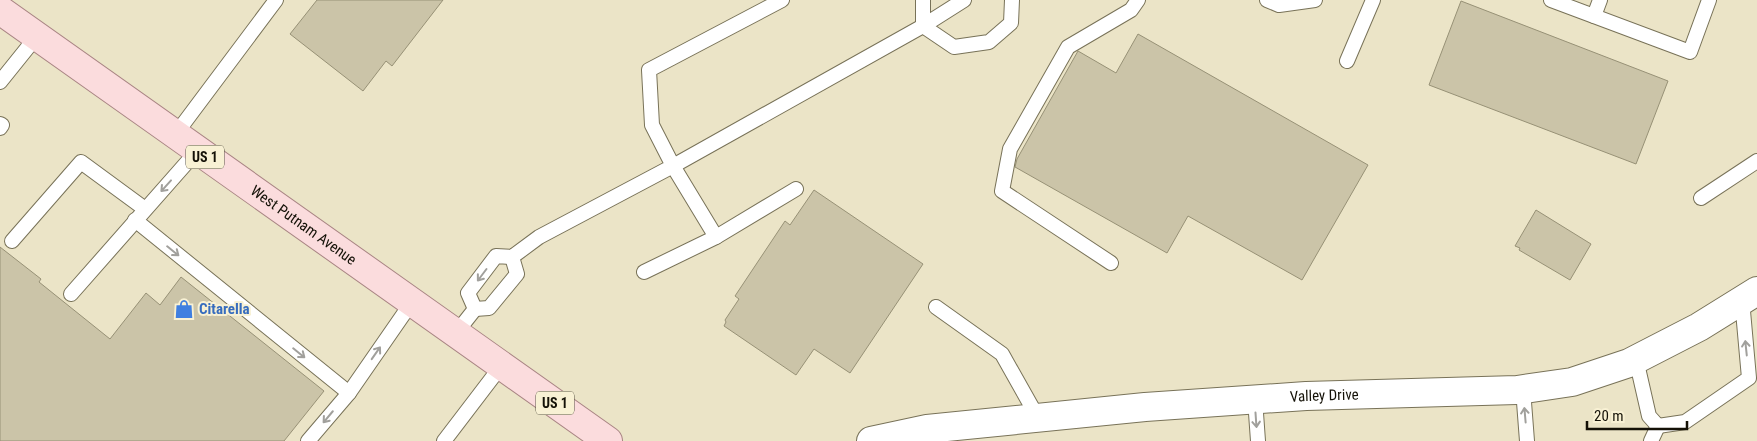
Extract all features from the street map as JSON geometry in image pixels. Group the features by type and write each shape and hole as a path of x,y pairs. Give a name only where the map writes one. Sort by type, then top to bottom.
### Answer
{"main road":[{"name":"West Putnam Avenue","path":"0,10 608,441"}],"street":[{"name":"Valley Drive","path":"871,441 927,429 1145,407 1306,396 1523,389 1572,382 1629,363 1699,327 1749,295"}],"lane":[{"path":"175,135 276,0"},
{"path":"716,237 673,166 652,125 649,70 782,0"},
{"path":"923,0 923,26"},
{"path":"475,309 468,294 496,256 512,257 539,237 673,166 923,26 964,0"},
{"path":"923,26 954,47 989,42 1011,23 1012,0"},
{"path":"1111,263 1002,191 1010,150 1068,47 1132,10 1138,0"},
{"path":"1266,0 1279,5 1315,0"},
{"path":"1347,61 1373,0"},
{"path":"1550,0 1690,52 1709,0"},
{"path":"1594,16 1600,0"},
{"path":"0,82 37,36"},
{"path":"0,124 2,125 0,128"},
{"path":"71,294 197,151"},
{"path":"12,241 81,162 145,209"},
{"path":"1700,198 1757,162"},
{"path":"644,272 716,237 796,189"},
{"path":"135,220 348,393"},
{"path":"456,333 475,309 489,308 517,274 512,257"},
{"path":"1658,426 1685,422 1749,378 1749,295"},
{"path":"308,441 348,393 412,302"},
{"path":"936,307 1002,354 1038,418"},
{"path":"1636,359 1649,416 1658,426"},
{"path":"444,441 502,365"},
{"path":"1523,389 1527,441"},
{"path":"1255,399 1258,441"},
{"path":"1651,441 1658,426"}],"building":[{"path":"317,0 443,0 392,66 386,61 363,91 290,34"},
{"path":"1461,1 1668,81 1636,164 1429,85"},
{"path":"1138,34 1368,165 1302,280 1188,216 1167,253 1015,167 1017,159 1078,51 1116,73"},
{"path":"814,190 923,264 850,373 814,349 796,375 724,326 725,320 739,299 735,296 785,221 790,225"},
{"path":"1536,210 1591,244 1570,280 1515,246"},
{"path":"0,247 41,279 39,282 110,339 146,293 160,305 181,277 324,391 284,441 0,441"}],"place":[{"name":"Citarella","path":"184,309"}]}
